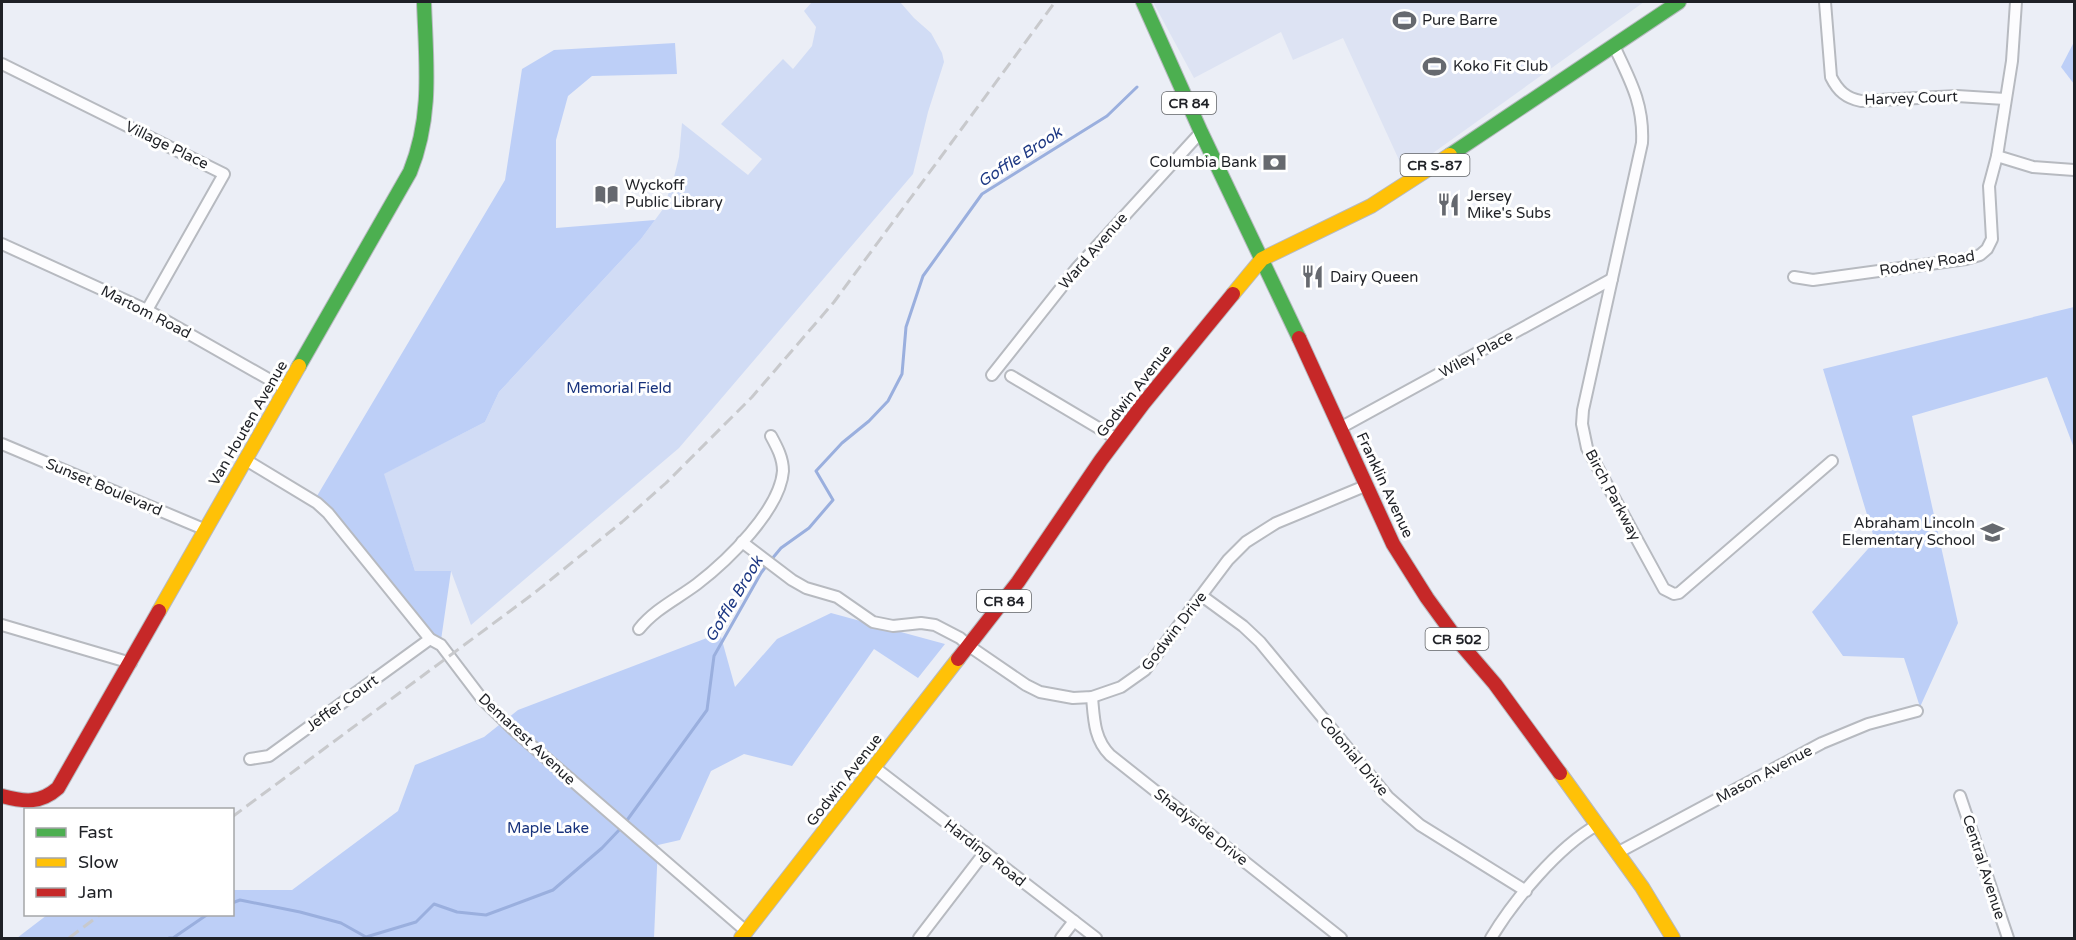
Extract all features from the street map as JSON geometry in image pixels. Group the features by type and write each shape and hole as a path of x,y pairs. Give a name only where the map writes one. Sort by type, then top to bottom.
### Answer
{"main road":[{"name":"Van Houten Avenue","path":"2,796 26,802 37,801 50,796 58,788 410,172 420,148 426,113 424,2"},
{"name":"Franklin Avenue","path":"1143,2 1201,132 1324,390 1365,486 1393,544 1427,598 1459,642 1495,684 1597,825 1653,904 1673,939"},
{"name":"Godwin Avenue","path":"744,935 1023,576 1117,439 1262,260 1371,206 1679,2"}],"street":[{"name":"Harvey Court","path":"1825,2 1831,78 1843,94 1851,99 1861,101 1957,96 2005,99"},
{"name":"Rodney Road","path":"1794,277 1813,279 1966,259 1980,255 1987,249 1992,239 1989,186 1997,156 2015,36 2016,2"},
{"name":"Birch Parkway","path":"1614,46 1636,92 1642,114 1642,143 1583,410 1584,437 1593,458 1664,589 1668,592 1679,593 1832,461"},
{"name":"Village Place","path":"2,64 224,174 147,310"},
{"name":"Ward Avenue","path":"992,375 1076,269 1201,132"},
{"path":"1997,156 2033,167 2074,170"},
{"name":"Martom Road","path":"2,244 147,310 286,389"},
{"name":"Wiley Place","path":"1340,428 1612,279"},
{"path":"1011,375 1117,439"},
{"path":"639,629 658,609 718,567 765,514 781,481 782,460 771,436"},
{"name":"Sunset Boulevard","path":"2,444 206,530"},
{"name":"Demarest Avenue","path":"246,460 317,503 328,513 430,639 441,645 482,699 744,935"},
{"name":"Godwin Drive","path":"742,542 792,580 806,588 837,597 873,622 894,626 921,623 935,625 948,631 1026,685 1040,692 1073,698 1092,697 1121,687 1145,670 1228,560 1246,542 1276,523 1365,486"},
{"name":"Colonial Drive","path":"1202,597 1243,626 1260,642 1388,797 1404,813 1526,891"},
{"path":"2,625 131,663"},
{"name":"Jeffer Court","path":"250,759 269,756 430,639"},
{"name":"Shadyside Drive","path":"1092,697 1099,742 1110,755 1341,939"},
{"name":"Mason Avenue","path":"1617,854 1822,743 1868,724 1917,711"},
{"name":"Harding Road","path":"874,768 1096,939"},
{"name":"Central Avenue","path":"1960,796 2007,939"},
{"path":"1491,939 1526,891 1569,844 1597,825"},
{"path":"919,939 985,852"},
{"path":"1061,939 1074,921"}],"shaded area":[{"path":"1153,2 1644,2 1405,173 1343,38 1293,60 1281,32 1194,78"}],"green space":[{"name":"Memorial Field","path":"812,2 900,2 931,33 942,53 944,62 928,112 913,174 679,448 471,625 451,571 415,571 383,474 485,422 499,392 641,239 663,209 673,181 679,157 682,123 748,175 762,159 721,124 783,59 793,69 812,46 816,27 804,11"},
{"path":"2074,42 2074,84 2061,67"},
{"path":"675,43 677,74 592,76 568,96 556,140 556,228 655,220 641,239 499,392 485,422 384,474 415,571 451,571 440,647 314,501 505,180 522,69 554,50"},
{"path":"2074,307 2074,448 2047,377 1912,416 1958,623 1920,707 1904,658 1843,656 1812,612 1875,541 1823,369"},
{"name":"Maple Lake","path":"831,613 945,644 918,678 874,649 792,766 744,754 711,771 680,840 658,845 654,938 17,938 46,916 234,916 234,890 292,890 398,811 415,765 484,737 518,710 720,633 735,687 777,639"}],"waterway":[{"name":"Goffle Brook","path":"771,560 781,548 809,528 833,500 816,471 842,443 869,421 888,401 902,374 906,327 923,276 982,194 1107,116 1137,87"},
{"name":"Goffle Brook","path":"625,823 707,710 714,656 767,565"},
{"name":"Goffle Brook","path":"234,902 240,900 300,912 341,923 366,937 416,922 434,904 457,912 486,915 553,890 602,848 621,828"},
{"name":"Goffle Brook","path":"169,938 173,938 205,916"}],"railway":[{"path":"234,816 533,594 666,483 752,397 834,302 1055,2"},
{"path":"69,938 98,916"}],"traffic: fast":[{"path":"299,366 410,172 417,151 425,109 427,67 424,2"},
{"path":"1143,2 1201,132 1299,338"},
{"path":"1450,155 1679,2"}],"traffic: slow":[{"path":"1233,294 1262,259 1371,206 1450,155"},
{"path":"159,611 299,366"},
{"path":"741,938 958,659"},
{"path":"1560,773 1642,887 1673,938"}],"traffic: jam":[{"path":"958,659 1018,582 1101,460 1143,404 1233,294"},
{"path":"1299,338 1393,544 1427,598 1459,642 1495,684 1560,773"},
{"path":"2,796 18,800 32,800 45,797 58,788 159,611"}],"place":[{"name":"Pure Barre","path":"1404,20"},
{"name":"Koko Fit Club","path":"1435,66"},
{"name":"Columbia Bank","path":"1275,162"},
{"name":"Wyckoff Public Library","path":"607,194"},
{"name":"Jersey Mike's Subs","path":"1449,205"},
{"name":"Dairy Queen","path":"1312,277"},
{"name":"Abraham Lincoln Elementary School","path":"1993,532"}]}
